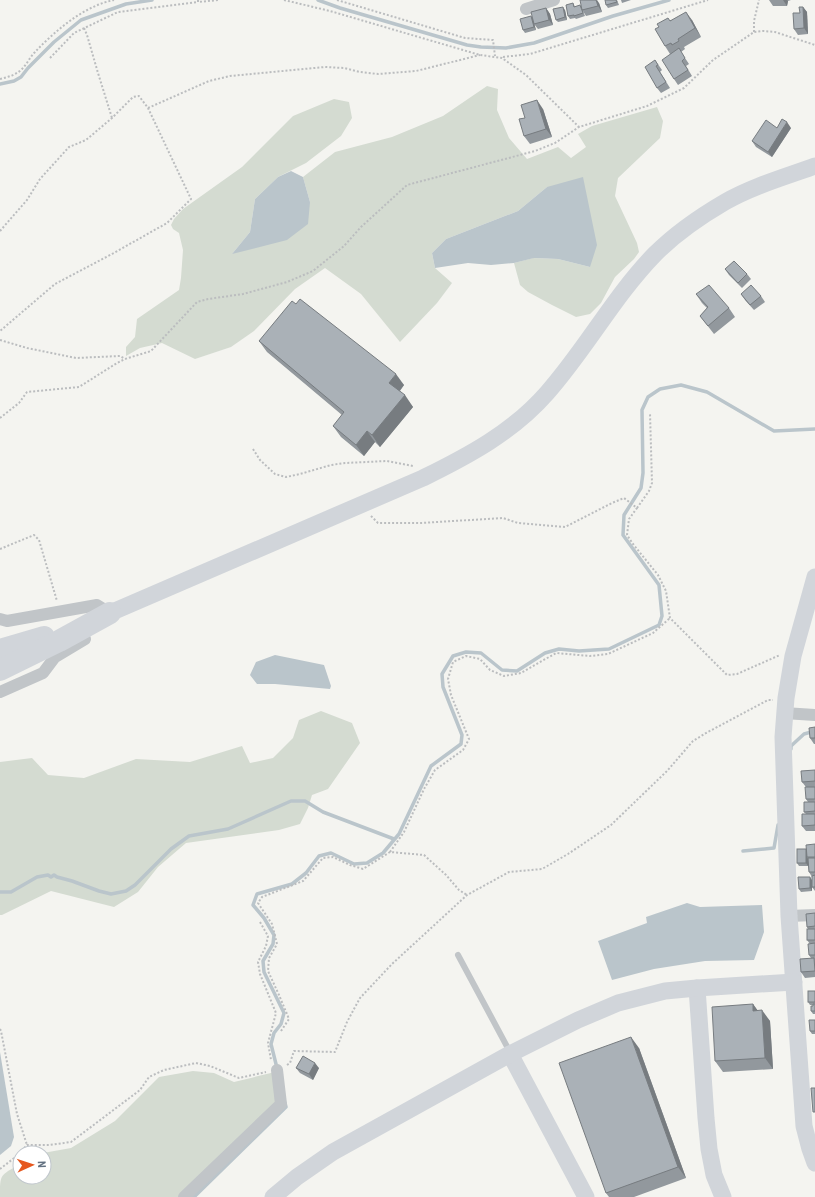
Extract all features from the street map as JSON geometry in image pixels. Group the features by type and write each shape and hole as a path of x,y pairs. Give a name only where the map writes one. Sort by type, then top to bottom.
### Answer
{"highway":[{"path":"0,650 103,616"},
{"path":"0,670 59,641 103,616"}],"street":[{"path":"526,9 550,1"},
{"path":"103,616 423,478 457,461 502,434 528,412 562,376 628,285 655,254 690,225 726,202 763,185 815,166"},
{"path":"815,577 793,656 785,706 783,737 789,916 807,1126 810,1149 815,1163"},
{"path":"0,619 7,621 96,605 108,625 56,656 43,673 0,692"},
{"path":"785,706 815,715"},
{"path":"789,916 815,915"},
{"path":"273,1197 297,1177 333,1152 510,1054 578,1020 618,1003 665,991 794,982"},
{"path":"697,988 709,1149 714,1175 723,1197"},
{"path":"510,1054 586,1197"},
{"path":"184,1197 281,1104 275,1070"}],"lane":[{"path":"458,954 510,1054"}],"path":[{"path":"0,78 13,76 22,70 35,52 59,30 87,9 114,0"},
{"path":"50,58 74,33 118,12 198,1 218,0"},
{"path":"284,0 330,11 480,55 502,58 526,75 579,127"},
{"path":"337,0 465,38 493,40 495,56"},
{"path":"502,58 530,54 708,0"},
{"path":"754,32 754,21 759,0"},
{"path":"84,28 112,118"},
{"path":"0,418 19,403 27,392 79,387 125,359 151,351 197,302 243,294 287,282 312,271 344,246 361,227 407,185 535,151 554,143 579,127 647,106 684,88 713,60 754,32 763,30 775,32 815,45"},
{"path":"148,108 209,82 230,76 325,67 344,68 378,74 416,71 480,55"},
{"path":"0,231 27,200 40,179 70,147 86,140 112,118 133,97 139,96 148,108 191,199 166,223 55,284 0,331"},
{"path":"0,340 27,348 76,358 120,356 125,359"},
{"path":"650,413 652,483 649,491 629,519 627,535 658,575 666,592 670,618 727,675 737,674 779,655 793,656"},
{"path":"253,448 260,460 275,474 286,477 331,465 345,463 387,461 417,467"},
{"path":"360,505 378,523 421,523 503,518 518,523 565,527 624,498 637,508"},
{"path":"0,549 34,535 40,540 60,611"},
{"path":"281,1031 289,1019 280,995 268,971 269,958 277,944 272,924 258,903 262,897 303,881 323,858 333,857 363,869 390,852 404,832 424,789 435,770 463,750 469,739 451,695 448,679 453,662 466,656 480,659 490,670 504,676 521,673 556,653 590,656 608,654 653,633 670,618"},
{"path":"49,1145 71,1142 140,1090 149,1077 164,1070 196,1064 210,1066 240,1078 275,1070 290,1063 294,1051 335,1052 347,1022 360,998 392,964 467,896 509,872 542,869 568,854 611,825 667,771 693,742 706,733 768,700 785,706"},
{"path":"390,852 424,854 446,874 459,890 467,896"},
{"path":"260,922 268,936 266,946 258,962 260,974 276,1013 268,1043 275,1070"},
{"path":"0,1029 17,1114 27,1145"},
{"path":"0,1169 12,1160"}],"shaded area":[{"path":"487,86 498,89 497,110 509,138 527,159 558,147 571,158 586,147 578,134 592,126 657,107 663,121 660,138 618,178 615,196 637,243 639,252 634,259 615,277 601,303 590,314 576,317 528,292 520,285 514,263 533,258 558,259 590,267 547,187 518,211 446,239 432,253 435,268 452,283 437,303 400,342 361,294 325,268 295,289 254,331 231,347 195,359 162,343 140,348 126,356 126,347 135,337 137,319 179,290 183,250 179,233 173,229 171,225 174,219 183,209 242,167 293,116 334,99 349,102 352,118 341,136 306,163 278,177 255,199 250,232 232,254 310,202 303,177 335,152 392,137 443,116"},
{"path":"291,171 303,177 310,202 308,224 287,240 232,254 250,232 255,199 278,177"},
{"path":"583,177 597,245 590,267 558,259 534,258 514,263 491,265 468,263 435,268 432,253 446,239 518,211 547,187"},
{"path":"275,655 324,665 331,686 330,689 275,684 257,684 250,675 256,662"},
{"path":"321,711 352,723 360,743 328,789 312,795 308,808 300,824 279,830 186,843 158,867 138,892 114,907 51,891 0,915 0,762 32,758 48,775 84,778 136,759 190,762 242,746 250,763 273,758 293,738 299,720"},
{"path":"687,903 700,907 762,905 764,932 754,960 705,961 654,969 612,980 598,941 647,923 646,917"},
{"path":"0,1052 14,1137 11,1146 0,1155"},
{"path":"193,1071 214,1073 234,1082 275,1072 278,1101 180,1197 0,1197 0,1183 2,1176 12,1169 12,1185 52,1185 52,1151 71,1148 115,1121 159,1077"}],"building":[{"path":"580,0 596,0 598,6 582,10"},
{"path":"605,0 616,0 617,2 606,5"},
{"path":"573,3 574,7 580,5 583,13 568,16 566,5"},
{"path":"563,7 565,17 556,20 553,9"},
{"path":"799,7 803,7 804,28 794,29 793,13 800,13"},
{"path":"546,8 549,20 534,24 531,12"},
{"path":"686,12 695,28 678,39 679,41 672,45 671,43 665,46 655,29 659,27 657,24 668,18 670,21"},
{"path":"531,16 534,27 523,30 520,19"},
{"path":"679,48 685,58 682,61 688,70 674,79 662,60"},
{"path":"655,60 658,65 656,66 666,82 657,88 645,67"},
{"path":"537,100 546,129 524,136 519,119 525,118 521,105"},
{"path":"782,119 787,122 768,152 752,141 766,120 777,128"},
{"path":"734,261 747,274 738,283 725,269"},
{"path":"709,285 729,308 708,326 700,316 708,307 696,294"},
{"path":"751,285 761,296 750,305 741,294"},
{"path":"300,299 396,374 389,383 405,395 372,435 367,431 356,445 333,426 344,412 259,341 292,301 296,304"},
{"path":"815,727 815,738 810,738 809,728"},
{"path":"815,770 815,781 802,782 801,771"},
{"path":"805,787 815,787 815,799 806,799"},
{"path":"804,802 815,802 815,811 804,812"},
{"path":"802,814 815,814 815,825 802,826"},
{"path":"815,844 815,857 807,857 806,845"},
{"path":"797,849 806,849 806,863 797,863"},
{"path":"808,858 815,858 815,872 809,872"},
{"path":"815,875 815,887 812,887 812,876"},
{"path":"798,877 810,877 810,888 799,889"},
{"path":"815,913 815,926 807,927 806,914"},
{"path":"807,929 815,929 815,940 807,940"},
{"path":"815,943 815,955 809,955 808,944"},
{"path":"814,958 815,971 801,972 800,959"},
{"path":"808,991 815,991 815,1002 808,1002"},
{"path":"753,1004 753,1011 762,1010 765,1058 715,1061 712,1007"},
{"path":"813,1004 815,1004 815,1011 811,1011 811,1006 813,1006"},
{"path":"809,1020 815,1020 815,1031 810,1031"},
{"path":"631,1037 678,1167 606,1193 559,1063"},
{"path":"303,1056 315,1063 309,1074 296,1068"},
{"path":"811,1088 815,1088 815,1112 813,1112"}],"waterway":[{"path":"0,84 14,81 21,77 54,42 81,20 126,4 152,0"},
{"path":"318,0 340,8 467,45 506,48 534,43 613,16 669,0"},
{"path":"277,1068 271,1044 274,1033 281,1024 284,1013 264,972 263,961 273,944 274,935 264,918 253,905 257,894 292,884 306,873 319,856 331,853 354,864 367,863 383,853 399,834 431,766 461,744 462,735 443,687 442,674 453,656 466,652 481,653 502,670 517,671 545,653 559,649 579,651 609,649 659,625 662,616 659,585 623,535 624,515 641,488 643,473 642,410 648,397 660,389 681,385 707,392 774,431 815,429"},
{"path":"791,749 791,746 804,734 815,731"},
{"path":"0,892 11,892 37,877 48,875 51,877 54,875 111,894 126,891 135,885 171,849 189,836 228,829 291,801 305,801 323,812 394,839"},
{"path":"743,851 774,848 778,825"},
{"path":"194,1197 286,1107 285,1103"}]}
